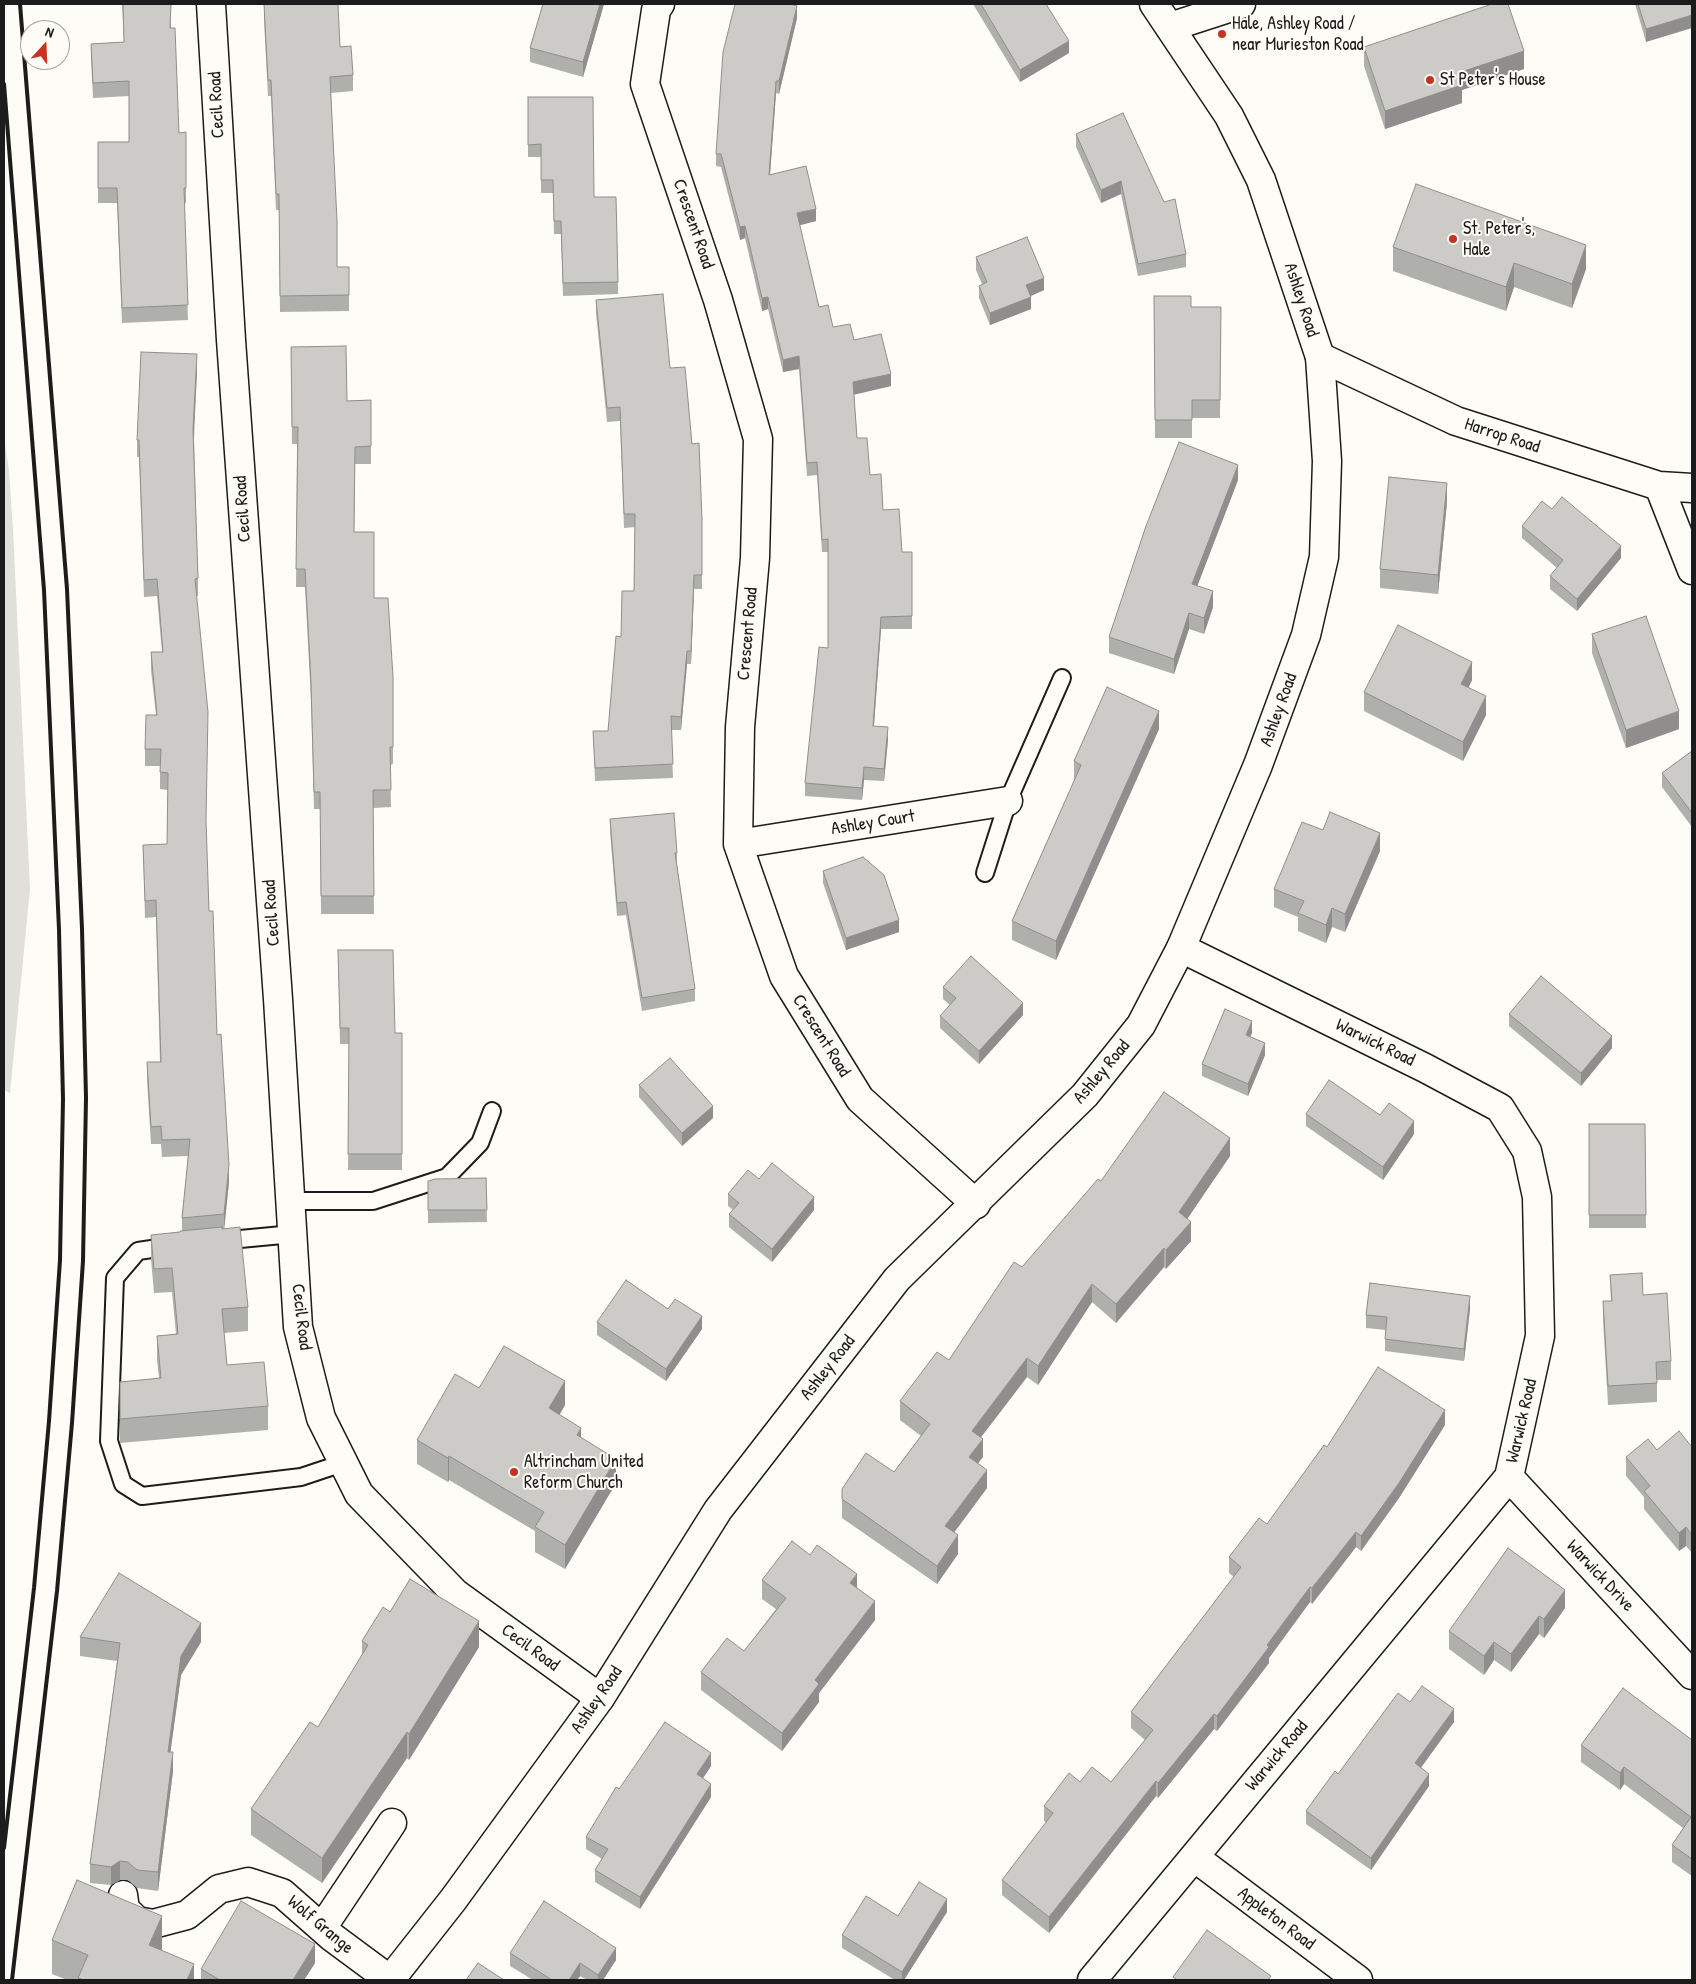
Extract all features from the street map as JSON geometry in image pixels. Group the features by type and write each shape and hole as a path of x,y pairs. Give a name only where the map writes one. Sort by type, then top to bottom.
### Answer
{"street":[{"name":"Cecil Road","path":"211,4 231,340 278,999 298,1327 321,1418 359,1494 455,1593 600,1698"},
{"name":"Crescent Road","path":"660,4 656,10 645,84 718,300 758,438 755,558 740,727 738,844 784,976 860,1099 976,1204"},
{"name":"Ashley Road","path":"390,1980 453,1900 600,1698 718,1510 897,1279 1085,1096 1140,1025 1182,948 1258,765 1306,635 1324,557 1327,461 1320,357 1261,180 1229,116 1154,4"},
{"path":"1170,27 1241,4"},
{"name":"Harrop Road","path":"1320,357 1456,421 1659,486 1692,488"},
{"path":"1659,486 1692,570"},
{"name":"Ashley Court","path":"738,844 1008,801"},
{"name":"Warwick Road","path":"1092,1980 1509,1477 1540,1336 1537,1197 1527,1151 1500,1108 1425,1068 1182,948"},
{"name":"Warwick Drive","path":"1509,1477 1692,1675"},
{"path":"322,1928 392,1824"},
{"name":"Appleton Road","path":"1194,1857 1358,1980"},
{"name":"Wolf Grange","path":"123,1895 125,1909 137,1922 153,1924 187,1915 219,1889 248,1882 282,1893 322,1928 390,1980"}],"lane":[{"path":"985,873 1008,801 1062,678"},
{"path":"291,1201 373,1201 446,1177 480,1143 492,1111"},
{"path":"207,1243 293,1234"},
{"path":"188,1244 138,1251 115,1278 110,1441 123,1484 142,1496 301,1477 343,1463"}],"shaded area":[{"path":"4,438 9,471 13,530 30,889 10,1093 4,1090"}],"building":[{"path":"123,4 171,4 170,28 175,28 179,133 186,132 186,188 184,188 188,305 122,308 117,188 98,188 98,142 129,142 129,81 93,83 91,44 124,42"},
{"path":"264,4 338,4 340,47 351,46 353,75 330,77 337,221 337,267 349,267 349,295 280,296 279,194 276,194 271,80 268,80"},
{"path":"543,4 600,4 583,62 530,48"},
{"path":"735,4 790,4 797,6 779,81 776,81 769,175 806,166 816,209 797,213 819,307 828,305 833,327 850,324 854,340 881,334 891,374 853,382 857,438 867,438 870,475 881,474 883,510 899,509 902,552 912,552 912,616 881,617 873,726 888,727 884,769 864,767 862,788 805,783 819,647 828,648 828,539 822,540 817,462 807,463 799,356 783,360 768,297 762,298 745,226 740,227 721,154 716,154 723,52"},
{"path":"981,4 1046,4 1069,41 1020,70"},
{"name":"St Peter's House","path":"1492,4 1508,4 1524,51 1458,73 1462,85 1385,111 1364,47"},
{"path":"1638,4 1692,4 1692,15 1646,29"},
{"path":"528,97 593,97 594,197 616,197 618,282 563,283 561,221 554,221 553,180 541,180 541,144 528,145"},
{"path":"1123,113 1164,202 1175,199 1186,254 1138,264 1121,181 1101,190 1076,134"},
{"path":"1416,184 1586,245 1572,284 1514,263 1506,287 1393,247"},
{"path":"1027,237 1044,278 1026,285 1031,297 990,313 979,286 987,282 976,257"},
{"path":"663,294 670,368 685,367 692,444 699,443 702,575 694,575 691,651 687,651 681,717 671,716 673,764 595,768 593,731 608,731 616,636 621,637 622,591 634,591 635,514 624,514 620,407 607,408 596,300"},
{"path":"1154,296 1191,296 1191,307 1221,307 1220,400 1192,400 1192,420 1155,420"},
{"path":"346,346 347,401 371,400 371,446 355,447 354,532 374,532 374,598 388,598 393,677 393,747 390,747 391,790 373,790 374,896 321,896 320,792 314,792 305,569 296,569 298,427 292,427 291,347"},
{"path":"141,352 197,354 193,429 198,578 195,579 208,712 206,820 209,911 213,911 217,1035 221,1034 229,1165 224,1214 182,1218 190,1139 162,1140 161,1126 151,1127 147,1062 161,1062 156,900 145,901 143,845 167,844 168,773 160,772 161,749 145,749 146,715 157,715 151,652 163,652 157,579 144,580 139,440 137,440"},
{"path":"1179,442 1238,465 1192,584 1213,591 1204,618 1189,613 1174,659 1109,637 1146,526"},
{"path":"1389,477 1447,483 1438,575 1380,569"},
{"path":"1562,497 1621,546 1577,599 1550,576 1563,560 1522,526 1542,501 1552,509"},
{"path":"1646,616 1679,711 1626,730 1592,634"},
{"path":"1398,625 1472,662 1461,684 1486,696 1463,742 1364,692"},
{"path":"1107,687 1159,711 1056,941 1012,921 1081,765 1074,761"},
{"path":"1692,751 1692,813 1662,773"},
{"path":"1330,812 1380,833 1345,914 1332,908 1326,925 1298,913 1304,901 1274,889 1302,822 1323,830"},
{"path":"674,813 677,853 675,853 695,989 642,998 626,902 617,903 610,819"},
{"path":"863,857 884,875 899,920 846,938 823,871"},
{"path":"338,950 393,950 395,1033 402,1033 402,1154 348,1154 349,1028 340,1028"},
{"path":"971,956 1023,1003 979,1051 940,1016 956,998 943,987"},
{"path":"1541,976 1612,1036 1581,1073 1509,1014"},
{"path":"1225,1009 1252,1021 1246,1035 1265,1043 1248,1084 1202,1064"},
{"path":"670,1058 713,1106 682,1133 639,1085"},
{"path":"1329,1080 1380,1115 1389,1103 1414,1121 1383,1167 1306,1114"},
{"path":"1164,1092 1230,1138 1179,1212 1191,1222 1166,1250 1164,1248 1116,1304 1092,1284 1038,1366 1027,1358 972,1431 983,1439 969,1457 987,1470 945,1526 958,1535 937,1566 842,1499 842,1489 866,1453 894,1472 930,1424 900,1401 937,1352 949,1360 1014,1262 1022,1267 1098,1179 1101,1181"},
{"path":"1589,1124 1645,1124 1646,1215 1589,1215"},
{"path":"772,1163 814,1197 772,1249 729,1214 739,1203 728,1194 748,1170 759,1179"},
{"path":"486,1178 487,1210 428,1210 428,1181 435,1179"},
{"path":"222,1227 222,1229 240,1227 248,1307 222,1309 227,1365 264,1362 268,1406 120,1419 120,1382 161,1378 157,1336 178,1334 172,1268 154,1269 151,1235"},
{"path":"1642,1273 1643,1295 1667,1293 1671,1361 1656,1362 1657,1383 1608,1386 1603,1301 1612,1301 1610,1275"},
{"path":"626,1280 668,1309 675,1299 702,1316 666,1369 597,1322"},
{"path":"1370,1283 1470,1296 1464,1349 1385,1339 1387,1317 1366,1315"},
{"name":"Altrincham United Reform Church","path":"504,1346 565,1381 549,1408 581,1428 577,1435 616,1459 565,1545 535,1527 544,1512 449,1456 448,1458 417,1440 455,1374 479,1388"},
{"path":"1378,1367 1445,1410 1399,1483 1361,1536 1356,1532 1312,1588 1310,1587 1267,1645 1269,1647 1217,1716 1214,1714 1158,1783 1156,1781 1049,1917 1002,1880 1053,1813 1044,1806 1069,1773 1080,1782 1092,1767 1111,1782 1153,1730 1131,1712 1241,1567 1229,1557 1259,1518 1267,1524 1324,1445 1327,1447"},
{"path":"1679,1431 1692,1447 1692,1535 1686,1527 1679,1533 1644,1491 1650,1486 1626,1457 1648,1439 1657,1450"},
{"path":"792,1541 810,1555 817,1545 857,1574 850,1583 875,1601 815,1680 819,1684 782,1733 701,1672 727,1638 744,1651 786,1598 762,1580"},
{"path":"1508,1548 1565,1590 1544,1619 1539,1616 1511,1654 1494,1642 1484,1656 1449,1631"},
{"path":"119,1573 201,1623 181,1656 168,1752 173,1752 158,1872 137,1870 128,1862 120,1861 111,1867 90,1864 120,1643 80,1637"},
{"path":"410,1579 479,1621 409,1734 407,1732 322,1858 251,1809 310,1722 318,1727 368,1645 362,1641 383,1607 390,1612"},
{"path":"1422,1686 1454,1709 1415,1763 1429,1774 1371,1858 1306,1811 1335,1771 1338,1774 1398,1693 1410,1702"},
{"path":"1623,1688 1692,1740 1692,1859 1672,1845 1691,1817 1624,1767 1620,1773 1581,1745"},
{"path":"665,1722 711,1753 697,1774 711,1784 640,1897 595,1870 608,1849 586,1837 616,1787 619,1789"},
{"path":"77,1880 162,1916 149,1945 194,1964 187,1980 84,1980 78,1978 88,1955 52,1940"},
{"path":"919,1882 947,1899 902,1972 842,1935 866,1896 898,1916"},
{"path":"241,1901 315,1944 293,1980 220,1980 201,1969"},
{"path":"544,1901 616,1948 598,1975 580,1963 569,1980 552,1980 510,1953"},
{"path":"1207,1930 1271,1976 1268,1980 1177,1980 1173,1977"},
{"path":"478,1963 504,1980 466,1980"}],"railway":[{"path":"12,1980 57,1591 72,1423 83,1261 86,1098 82,929 67,589 20,4"},
{"path":"4,84 44,590 59,930 63,1099 60,1260 49,1421 34,1588 4,1848"}],"place":[{"name":"Hale, Ashley Road / near Murieston Road","path":"1222,34"},
{"name":"St Peter's House","path":"1430,80"},
{"name":"St. Peter's, Hale","path":"1453,239"},
{"name":"Altrincham United Reform Church","path":"514,1472"}]}
